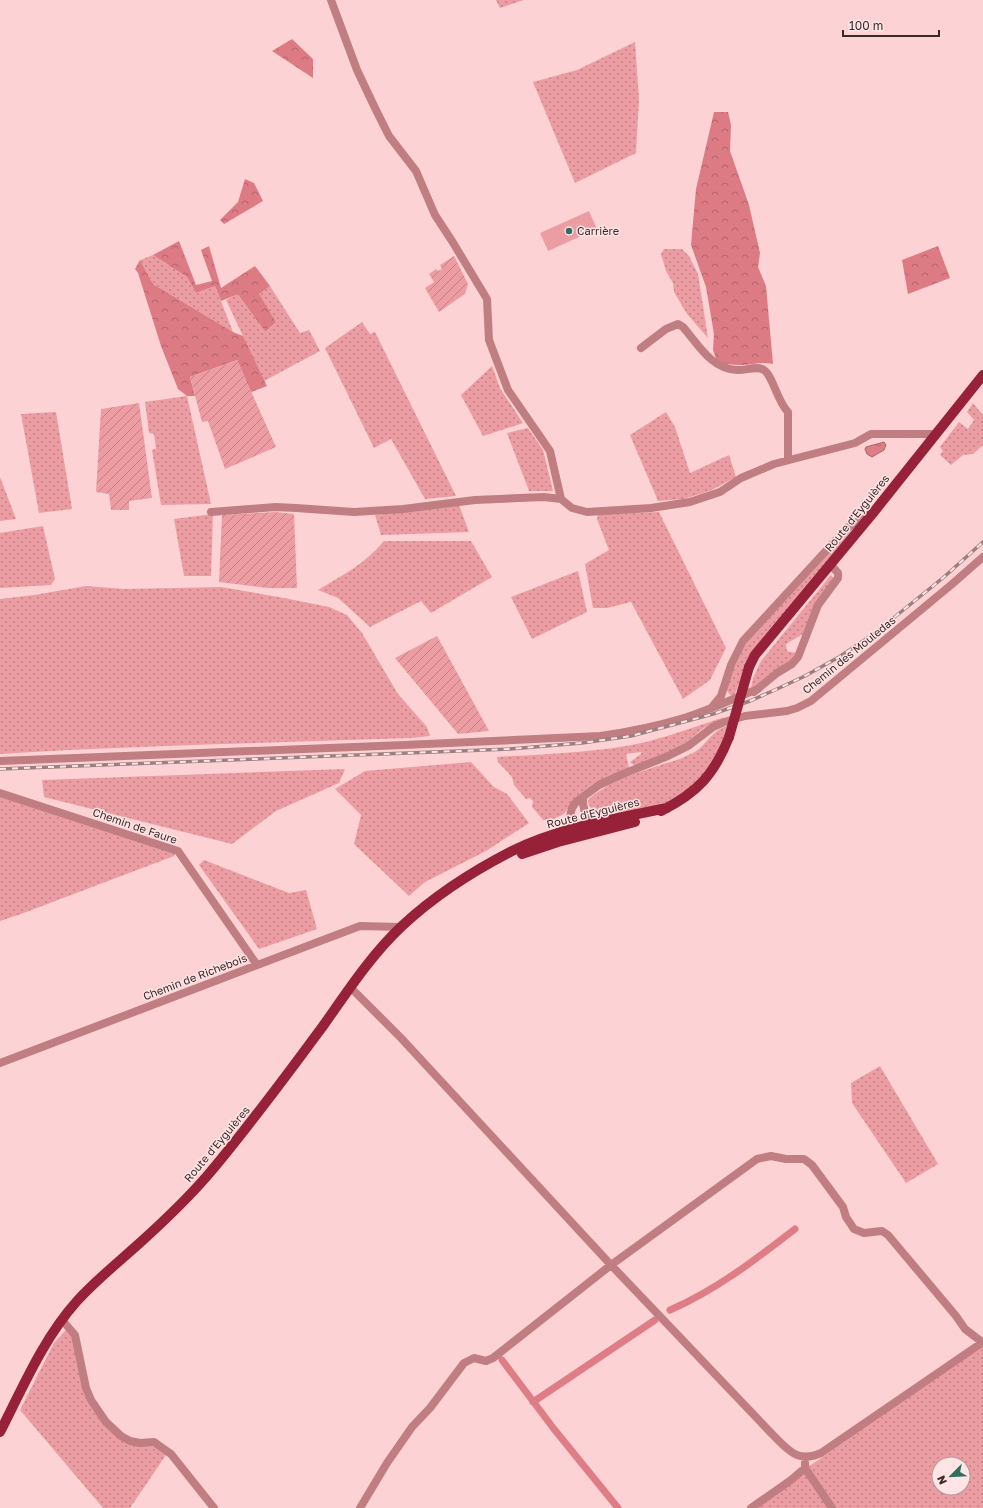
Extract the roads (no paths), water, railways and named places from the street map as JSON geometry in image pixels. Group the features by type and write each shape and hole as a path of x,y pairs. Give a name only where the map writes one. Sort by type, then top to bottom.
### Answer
{"main road":[{"name":"Route d'Eyguières","path":"0,1432 32,1367 62,1320 94,1283 144,1239 193,1192 207,1176 245,1131 380,948 401,927 431,900 512,851 539,840 583,829 650,817 683,800 712,772 729,737 749,666 755,655 873,513 983,375"},
{"name":"Route d'Eyguières","path":"464,879 525,852 558,842 583,829"}],"street":[{"path":"331,0 358,70 386,129 416,171 435,215 486,299 489,340 508,390 550,451 561,499"},
{"path":"641,348 666,329 678,324 683,327 714,363 735,370 761,368 765,371 782,406 788,412 788,460"},
{"path":"211,512 275,507 354,512 403,510 475,500 544,496 561,499 572,508 587,512 651,508 690,502 720,492 741,478 774,464 855,443 871,434 936,434"},
{"path":"712,708 721,696 731,665 743,641 848,528 873,513"},
{"name":"Chemin des Mouledas","path":"583,829 571,810 576,802 584,798 600,785 688,746 713,727 724,722 745,716 792,710 811,701 983,557"},
{"path":"0,761 600,736 629,732 684,718 743,699 777,673 792,664 798,657 818,605 836,583 838,578 838,573 830,564"},
{"name":"Chemin de Faure","path":"0,793 178,850 257,964"},
{"path":"583,829 584,798"},
{"name":"Chemin de Richebois","path":"0,1063 360,926 401,927"},
{"path":"350,987 401,1038 611,1265 789,1451 797,1456 805,1458 821,1453 983,1342 965,1330 956,1316 888,1236 882,1231 864,1233 854,1229 846,1217 843,1207 812,1165 804,1159 786,1160 771,1156 757,1159 611,1265 493,1358 486,1361 474,1358 464,1363 430,1408 412,1427 360,1508"},
{"path":"62,1320 76,1335 86,1388 91,1400 106,1422 121,1436 130,1441 140,1443 154,1442 171,1454 214,1508"},
{"path":"805,1458 805,1468 832,1508"},
{"path":"751,1508 791,1480 805,1468"}],"water":[{"path":"884,442 886,445 884,450 872,457 867,454 865,449 866,447"}],"waterway":[{"path":"670,1310 719,1284 795,1229"},
{"path":"533,1402 655,1320"},
{"path":"502,1360 554,1429 618,1508"}],"railway":[{"path":"0,769 510,749 582,743 631,736 713,714 750,701 805,676 839,657 875,633 944,577 983,542"}],"place":[{"name":"Carrière","path":"569,231"}]}
